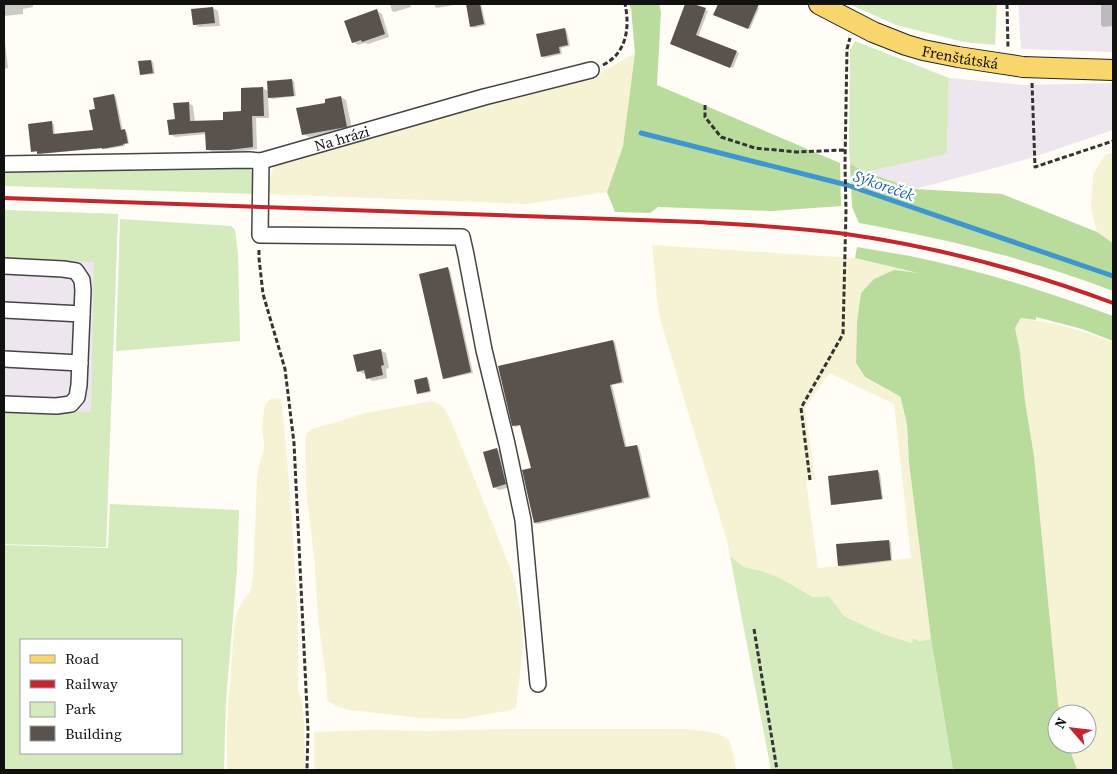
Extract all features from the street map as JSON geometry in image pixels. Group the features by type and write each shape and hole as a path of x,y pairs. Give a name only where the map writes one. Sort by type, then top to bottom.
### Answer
{"main road":[{"name":"Frenštátská","path":"819,4 873,32 906,45 958,57 1031,67 1113,70"}],"street":[{"name":"Na hrázi","path":"4,164 261,161 484,97 591,70"},
{"path":"261,161 260,235 462,237 484,350 523,520 538,684"},
{"path":"4,266 76,271 82,280 80,363 77,397 71,404 56,406 4,404"},
{"path":"4,310 82,314"},
{"path":"4,359 80,363"}],"path":[{"path":"591,70 607,63 620,51 627,32 628,17 625,4"},
{"path":"1007,4 1008,65"},
{"path":"810,480 800,408 843,334 847,49 857,23"},
{"path":"1031,67 1035,167 1113,141"},
{"path":"705,105 705,117 721,137 755,148 796,152 845,150"},
{"path":"260,235 259,258 263,294 285,368 294,443 308,730 307,770"},
{"path":"754,628 778,770"}],"shaded area":[{"path":"1018,4 1113,4 1113,52 1021,49"},
{"path":"635,53 623,146 607,192 527,204 266,194 274,164 438,118 485,102 592,78"},
{"path":"949,78 1025,85 1113,83 1113,130 1028,159 915,189 866,172 947,154"},
{"path":"1113,152 1113,243 1097,232 1091,209 1093,174 1105,155"},
{"path":"4,210 118,214 106,547 4,544"},
{"path":"652,245 855,258 925,275 861,293 857,322 856,363 865,378 901,397 907,424 909,463 931,639 919,641 913,638 913,643 883,634 844,616 829,596 813,597 778,577 744,567 730,556 660,319","holes":["829,373 894,404 911,558 818,568 806,481 815,479 805,408"]},
{"path":"1021,318 1055,324 1113,342 1113,770 1077,770 1071,754 1097,754 1097,704 1058,704 1034,456 1015,328"},
{"path":"272,398 281,399 284,424 292,519 298,619 298,690 302,699 304,721 305,770 227,770 227,724 234,629 236,615 242,602 250,592 253,578 257,477 264,450 263,418 265,404"},
{"path":"431,401 444,408 450,418 514,577 522,620 523,647 516,708 461,719 421,718 349,710 338,707 328,701 327,697 306,488 306,434 312,429 366,413"},
{"path":"686,729 705,731 719,734 729,740 736,770 314,770 314,732"}],"green space":[{"path":"629,4 659,4 661,12 657,85 840,163 841,206 771,211 658,207 650,213 615,212 607,192 623,146 635,53"},
{"path":"849,4 997,4 995,45 964,42 896,25"},
{"path":"855,41 949,78 947,154 866,172 850,164 850,50"},
{"path":"850,164 866,172 915,189 1002,194 1097,232 1113,243 1113,291 1051,269 987,251 859,223 852,207"},
{"path":"249,166 255,179 256,194 4,186 4,167"},
{"path":"4,210 118,214 106,547 4,544 4,409 91,412 94,262 4,258"},
{"path":"120,219 231,226 235,230 238,253 240,341 116,351"},
{"path":"857,247 910,256 1038,290 1113,316 1113,341 1082,329 1036,317 1036,320 1021,318 1015,328 1034,456 1058,704 1047,704 1047,754 1071,754 1077,770 953,770 931,639 909,463 907,424 901,397 865,377 856,363 857,322 861,293 874,279 894,270 918,273 855,258"},
{"path":"110,504 239,510 237,570 226,700 224,770 4,770 4,545 108,548"},
{"path":"730,556 744,567 778,577 813,597 829,596 844,616 883,634 912,643 913,638 919,641 931,639 953,770 771,770"}],"building":[{"path":"466,4 480,4 484,24 470,27"},
{"path":"685,4 706,8 696,35 737,51 730,68 670,44"},
{"path":"718,4 759,4 748,29 713,15"},
{"path":"213,7 215,23 193,25 191,9"},
{"path":"377,9 385,34 362,42 361,40 352,43 344,21"},
{"path":"565,28 568,45 559,47 560,53 541,57 536,34"},
{"path":"151,60 153,73 140,75 138,61"},
{"path":"292,79 294,96 268,98 267,81"},
{"path":"263,87 264,116 252,116 253,147 206,150 205,132 169,135 167,120 175,119 173,103 189,102 190,121 223,120 223,112 241,111 241,88"},
{"path":"114,94 121,130 125,129 128,143 102,149 37,154 37,151 31,152 28,124 52,121 53,134 93,130 89,110 95,109 93,98"},
{"path":"341,96 347,127 302,135 296,108 325,103 325,99"},
{"path":"448,267 471,372 443,379 419,274"},
{"path":"613,340 622,382 610,385 625,447 637,445 649,497 534,523 522,470 531,468 520,425 512,426 498,366"},
{"path":"381,349 384,365 381,366 383,375 366,379 364,370 357,372 353,355"},
{"path":"427,377 430,391 417,394 414,380"},
{"path":"497,448 506,484 493,488 483,452"},
{"path":"878,470 882,499 831,505 828,476"},
{"path":"889,540 891,560 838,566 836,544"}],"waterway":[{"name":"Sýkoreček","path":"641,133 847,185 1113,276"}],"railway":[{"path":"4,198 698,222 809,230 880,239 948,253 1015,271 1113,303"}]}
